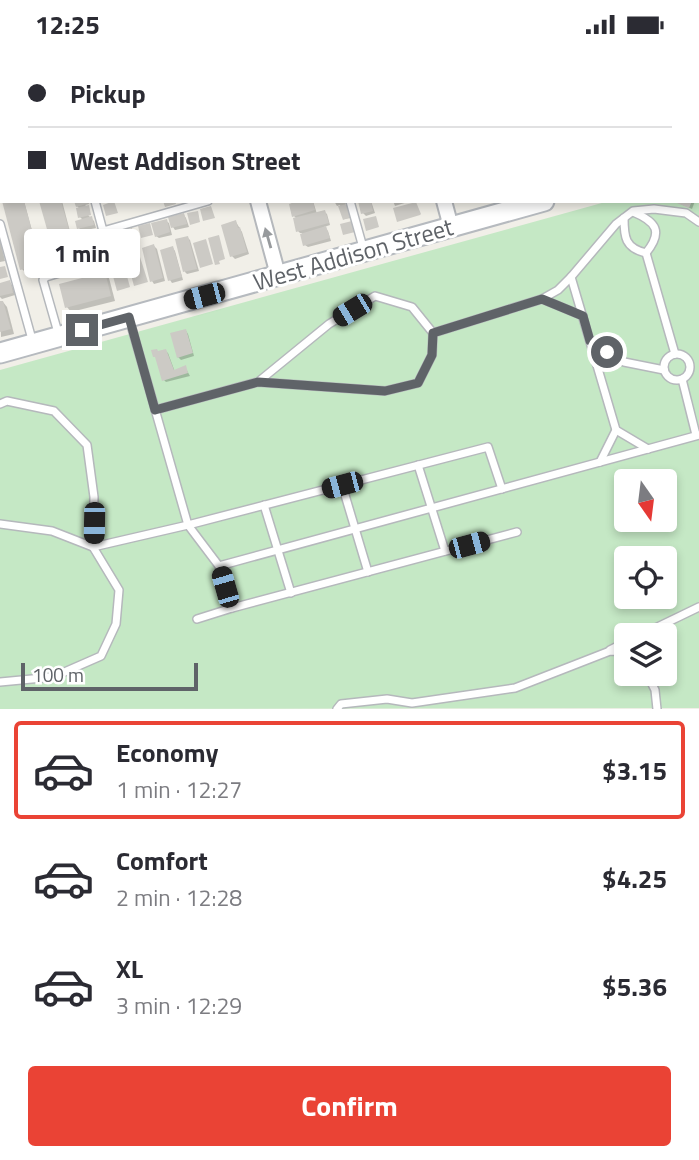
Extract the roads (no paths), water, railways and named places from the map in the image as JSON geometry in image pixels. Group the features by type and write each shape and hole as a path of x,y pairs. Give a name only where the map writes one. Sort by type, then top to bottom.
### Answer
{"street":[{"path":"259,203 278,275"},
{"path":"445,203 451,227"},
{"name":"West Addison Street","path":"0,353 535,203"}],"lane":[{"path":"95,203 103,231 201,203"},
{"path":"351,203 364,251"},
{"path":"631,203 633,211 652,223 656,232 655,242 646,253"},
{"path":"433,333 542,299 558,290 616,224 633,211 654,209 686,213 699,222"},
{"path":"624,218 624,235 627,242 635,250 646,253"},
{"path":"0,224 33,344"},
{"path":"59,336 43,281 47,277 87,263 84,245"},
{"path":"646,253 675,354"},
{"path":"571,277 616,430 648,449"},
{"path":"155,410 258,382 385,391 418,383 432,355 433,333 412,307 375,296 329,324 258,382"},
{"path":"542,299 583,316"},
{"path":"129,317 188,525 219,566 232,608"},
{"path":"590,341 624,362 664,370"},
{"path":"679,353 687,358 695,370 677,380 669,377 664,370 665,362 675,354 679,353"},
{"path":"219,566 698,435 682,379"},
{"path":"0,404 7,401 54,411 87,445 94,498 93,548 118,590 116,624 101,656 53,677 0,683"},
{"path":"600,461 616,430"},
{"path":"0,524 52,531 93,548 488,447 502,489"},
{"path":"418,465 446,551"},
{"path":"342,485 368,572"},
{"path":"264,505 291,593"},
{"path":"197,619 517,532"},
{"path":"666,623 699,607"},
{"path":"337,709 341,704 387,699 413,706 515,688 614,649"},
{"path":"610,651 614,651"},
{"path":"653,686 657,709"}]}
